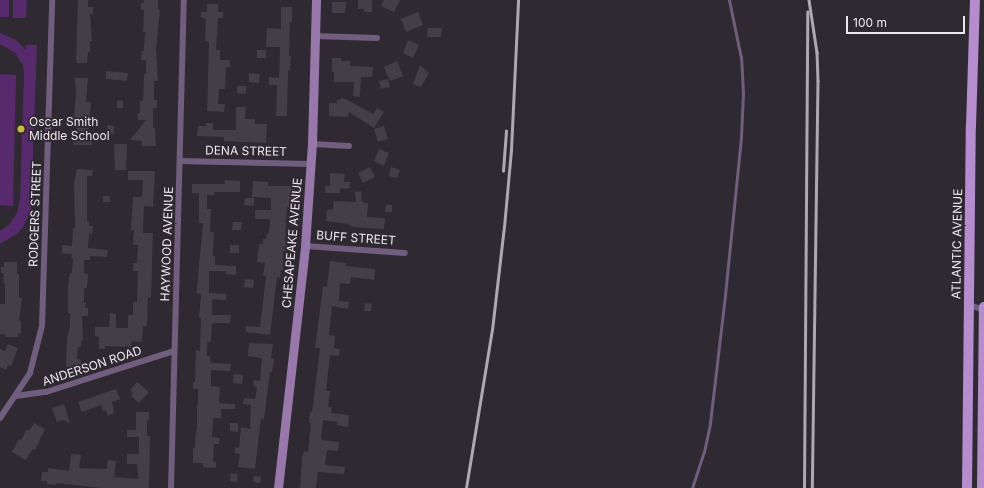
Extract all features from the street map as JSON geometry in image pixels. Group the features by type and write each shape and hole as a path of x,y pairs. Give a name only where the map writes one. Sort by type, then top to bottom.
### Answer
{"main road":[{"name":"ATLANTIC AVENUE","path":"967,488 971,126 975,0"},
{"path":"982,488 984,309"}],"street":[{"name":"RODGERS STREET","path":"0,418 30,373 42,326 52,0"},
{"name":"HAYWOOD AVENUE","path":"171,488 184,0"},
{"name":"CHESAPEAKE AVENUE","path":"278,488 305,246 312,144 316,0"},
{"path":"315,36 377,38"},
{"path":"312,144 349,146"},
{"name":"DENA STREET","path":"180,161 311,164"},
{"name":"BUFF STREET","path":"305,246 405,253"},
{"path":"969,305 984,309"},
{"name":"ANDERSON ROAD","path":"16,396 46,392 174,351"}],"lane":[{"path":"692,488 702,458 710,422 741,137 743,93 742,58 729,0"}],"shaded area":[{"path":"0,0 9,0 9,17 0,17"},
{"path":"13,0 27,0 26,18 13,18"},
{"path":"0,33 16,40 26,50 26,45 37,45 31,210 23,227 17,234 0,244 0,231 9,225 17,213 20,199 24,75 23,65 15,53 0,44"},
{"path":"0,74 16,75 13,206 0,205"}],"building":[{"path":"78,0 88,0 88,7 93,7 93,14 90,14 92,41 90,41 90,52 88,52 87,63 77,63 76,59"},
{"path":"144,0 158,0 158,10 160,10 156,49 158,81 154,81 154,100 157,100 157,108 153,108 153,128 155,128 156,146 142,146 142,141 130,140 146,120 138,120 138,113 140,113 140,101 143,101 144,74 146,74 146,60 141,60 142,51 144,51 145,32 143,32 144,10 141,10 141,3 144,3"},
{"path":"358,0 372,0 372,12 364,12 364,9 358,9"},
{"path":"384,0 400,0 394,12 381,6"},
{"path":"332,2 346,2 345,13 332,13"},
{"path":"207,4 218,4 218,12 223,12 223,18 218,18 216,50 220,50 220,60 230,60 230,67 226,67 225,89 219,89 218,104 225,104 224,112 207,111 209,42 205,41 206,19 201,17 201,12 207,12"},
{"path":"281,7 292,7 289,56 291,56 291,58 290,70 288,70 287,116 276,116 277,85 269,85 269,77 279,78 280,47 266,47 267,28 281,29"},
{"path":"418,12 423,25 406,32 401,19"},
{"path":"428,28 442,28 441,37 427,37"},
{"path":"408,40 419,45 413,58 403,53"},
{"path":"257,50 266,50 266,58 257,58"},
{"path":"332,58 341,58 341,61 350,61 350,66 373,67 372,77 361,77 360,97 353,96 354,82 334,82"},
{"path":"397,61 403,76 390,81 384,67"},
{"path":"420,65 429,73 421,87 413,84"},
{"path":"106,71 128,73 127,81 106,79"},
{"path":"249,73 260,74 259,83 249,82"},
{"path":"75,78 88,78 86,102 91,102 88,132 92,132 92,145 73,145 77,119 74,119 76,94"},
{"path":"388,79 390,87 381,89 379,81"},
{"path":"237,86 246,86 246,94 237,93"},
{"path":"344,98 373,114 377,108 384,112 374,128 349,112 348,117 329,116 329,103 337,103 337,100"},
{"path":"117,101 123,101 123,108 117,108"},
{"path":"236,107 246,107 245,119 255,119 255,124 267,124 266,143 224,141 224,137 197,136 198,126 206,126 206,123 213,123 213,130 236,130"},
{"path":"107,125 114,126 114,134 107,134"},
{"path":"384,126 388,139 378,142 374,129"},
{"path":"114,144 127,144 126,170 115,170"},
{"path":"379,149 389,153 384,166 374,161"},
{"path":"370,167 375,177 363,183 358,173"},
{"path":"391,167 400,170 397,178 389,176"},
{"path":"77,169 93,170 92,176 87,176 87,221 89,221 89,226 93,226 92,234 89,233 88,248 108,250 107,257 90,256 90,260 84,260 84,273 88,274 87,288 84,288 84,303 86,303 85,308 88,308 88,316 82,316 83,340 81,341 81,347 78,347 77,359 81,360 81,367 66,367 67,337 70,326 70,313 68,313 68,286 70,273 72,273 73,258 71,258 72,254 62,253 62,245 72,246 73,228 75,228 74,182"},
{"path":"128,171 155,171 153,207 144,206 143,233 153,233 151,298 148,297 147,326 143,326 142,342 132,341 131,347 105,346 105,349 99,349 99,337 95,336 95,327 109,327 110,313 116,314 116,328 128,328 128,315 133,315 133,302 137,302 138,271 133,271 133,263 137,263 138,245 133,245 134,230 131,230 133,197 142,197 143,180 128,180"},
{"path":"330,173 345,174 344,182 350,182 350,188 340,189 340,193 325,193 325,186 330,186"},
{"path":"225,180 240,181 240,192 214,192 214,195 207,195 207,209 211,209 210,232 214,232 213,256 215,256 215,265 236,266 236,275 226,274 226,271 209,271 209,293 226,294 226,300 212,299 212,315 231,315 230,323 212,323 211,342 207,342 207,356 210,356 210,362 213,363 231,364 230,371 211,370 211,386 220,387 219,403 235,404 235,409 221,409 221,418 213,418 212,437 220,438 219,444 214,444 213,462 216,462 216,468 203,467 203,463 193,463 193,448 195,448 197,430 198,389 193,389 193,382 195,382 196,350 200,351 201,318 199,318 201,294 196,293 203,223 199,223 199,193 192,193 192,184 225,184"},
{"path":"253,181 268,182 268,186 293,186 293,208 287,207 285,241 287,241 286,251 283,251 283,271 281,271 280,278 277,277 270,335 246,332 246,326 260,327 266,276 263,276 265,263 257,262 259,244 263,244 263,239 266,239 267,233 269,234 270,219 255,219 255,210 271,210 271,198 252,197"},
{"path":"361,191 362,202 368,203 367,217 385,218 384,229 353,227 348,224 326,221 327,210 333,209 334,201 356,202 355,192"},
{"path":"103,196 110,196 110,202 103,202"},
{"path":"245,198 254,198 254,206 244,205"},
{"path":"386,205 392,205 392,212 385,212"},
{"path":"233,222 242,222 241,230 232,230"},
{"path":"230,245 239,245 239,253 230,253"},
{"path":"330,261 346,263 346,266 375,269 374,280 351,277 350,284 340,283 339,301 349,302 348,309 332,306 329,335 335,336 334,348 340,349 339,356 330,355 326,391 330,391 328,407 332,407 331,413 349,415 348,427 337,425 338,422 323,420 321,437 322,440 339,442 338,451 327,450 325,465 345,467 344,474 318,472 316,488 300,488 302,459 304,451 308,452 311,423 309,423 310,412 312,412 320,348 315,348 323,286 327,287"},
{"path":"4,262 17,262 17,274 19,274 19,298 22,298 19,320 21,321 21,333 19,333 18,337 6,337 6,335 0,334 0,304 5,304 5,283 3,283 4,273 1,273 1,267 4,267"},
{"path":"245,279 254,280 253,288 244,287"},
{"path":"365,303 372,304 371,311 364,311"},
{"path":"249,343 273,344 271,358 274,359 272,372 270,372 264,419 261,418 255,469 238,467 240,454 235,453 235,447 239,448 241,427 250,429 251,405 243,404 244,398 255,399 257,387 253,386 254,380 260,381 262,358 248,356"},
{"path":"8,344 18,348 11,366 8,365 6,370 0,367 0,349 5,351"},
{"path":"234,374 243,375 242,384 233,383"},
{"path":"137,382 149,392 139,403 131,396 133,393 130,390"},
{"path":"116,389 120,399 112,402 114,413 108,416 106,410 103,411 101,405 82,412 78,402"},
{"path":"64,404 70,424 64,420 57,422 52,408"},
{"path":"136,412 149,412 149,420 147,420 147,436 150,436 149,488 100,488 57,483 56,485 47,484 47,481 41,481 42,472 48,472 48,468 69,471 71,454 81,455 79,468 107,469 108,460 116,461 114,477 138,479 137,464 127,464 127,454 139,454 139,437 127,437 127,430 136,430"},
{"path":"34,423 45,429 35,450 33,449 26,460 12,452 19,439 21,440 27,429 29,431"},
{"path":"230,423 238,423 238,432 230,431"},
{"path":"231,473 238,474 237,482 230,481"},
{"path":"254,476 261,477 260,483 253,482"}],"railway":[{"path":"466,488 492,330 504,227 511,150 518,0"},
{"path":"809,0 817,52 818,81 812,488"},
{"path":"804,488 807,12"},
{"path":"503,171 506,131"}],"place":[{"name":"Oscar Smith Middle School","path":"21,129"}]}
